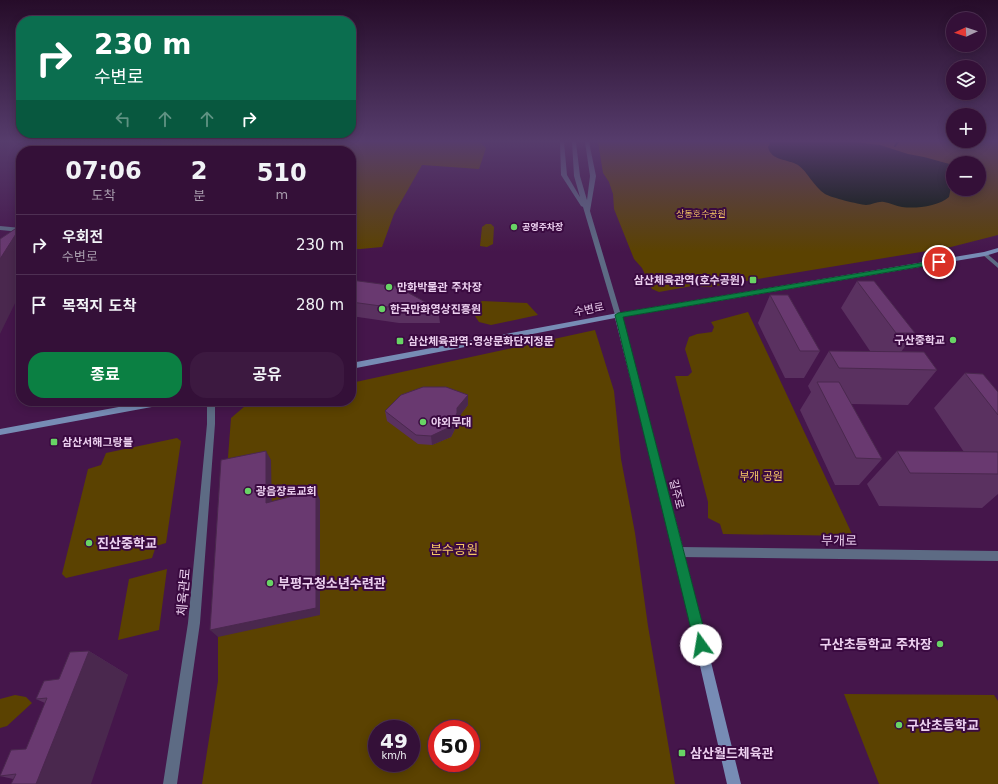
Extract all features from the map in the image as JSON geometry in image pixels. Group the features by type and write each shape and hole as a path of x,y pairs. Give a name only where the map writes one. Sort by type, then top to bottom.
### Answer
{"main road":[{"name":"수변로","path":"356,365 618,315 985,254 998,250"},
{"name":"길주로","path":"618,315 679,552 734,784"},
{"path":"0,432 141,406"}],"street":[{"name":"길주로","path":"566,179 587,212"},
{"name":"길주로","path":"578,179 618,315"},
{"name":"길주로","path":"587,212 593,179"},
{"path":"0,228 16,230"},
{"path":"985,254 998,266"},
{"name":"체육관로","path":"170,784 194,623 211,424 211,406"},
{"name":"부개로","path":"679,552 998,556"}],"green space":[{"path":"356,179 414,179 394,214 382,247 356,249"},
{"name":"상동호수공원","path":"607,179 946,179 946,196 986,196 986,179 998,179 998,235 951,247 710,287 692,286 659,292 652,289 642,268 634,259 614,209 613,194"},
{"path":"486,224 491,224 494,227 493,244 487,247 480,246 482,227"},
{"path":"482,301 527,303 538,315 491,325 479,322 475,316 474,307"},
{"name":"부개 공원","path":"748,312 853,536 723,534 720,524 708,518 708,502 675,376 688,376 692,372 685,349 689,337 697,334 712,332 714,327 711,322"},
{"name":"분수공원","path":"595,330 614,391 621,459 635,533 648,626 675,784 202,784 218,681 218,637 231,418 245,406 356,406 356,382"},
{"path":"177,438 181,441 166,543 156,546 152,558 66,578 62,574 88,469 101,465 106,453"},
{"path":"167,569 159,630 118,640 129,579"},
{"path":"844,694 994,695 998,701 998,784 879,784"},
{"path":"15,695 26,697 32,703 7,726 0,728 0,699"}],"shaded area":[{"path":"810,179 946,179 946,196 949,196 939,203 914,208 902,207 886,202 866,205 833,197 821,191"}],"building":[{"path":"16,228 16,234 0,259 0,239"},
{"path":"356,281 396,286 438,309 396,308 356,303"},
{"path":"857,281 874,281 915,333 896,333"},
{"path":"770,295 788,295 820,351 800,351"},
{"path":"829,351 924,352 937,370 839,368"},
{"path":"965,373 983,374 998,392 998,415"},
{"path":"817,382 839,382 882,459 856,458"},
{"name":"야외무대","path":"423,387 446,387 468,395 457,408 457,413 450,427 431,436 416,435 385,411 401,395"},
{"name":"부평구청소년수련관","path":"266,451 266,503 316,490 316,608 210,630 221,460"},
{"path":"897,451 998,452 998,474 910,473"},
{"path":"89,651 36,784 11,784 16,774 0,776 11,750 26,749 47,698 36,699 44,681 59,679 70,652"}],"place":[{"name":"공영주차장","path":"514,227"},
{"name":"삼산체육관역(호수공원)","path":"753,280"},
{"name":"만화박물관 주차장","path":"389,287"},
{"name":"한국만화영상진흥원","path":"382,309"},
{"name":"구산중학교","path":"953,340"},
{"name":"삼산체육관역.영상문화단지정문","path":"400,341"},
{"name":"야외무대","path":"423,422"},
{"name":"삼산서해그랑블","path":"54,442"},
{"name":"광음장로교회","path":"248,491"},
{"name":"진산중학교","path":"89,543"},
{"name":"부평구청소년수련관","path":"270,583"},
{"name":"구산초등학교 주차장","path":"940,644"},
{"name":"구산초등학교","path":"899,725"},
{"name":"삼산월드체육관","path":"682,753"}],"route":[{"path":"701,645 679,552 618,315 939,262"}]}
